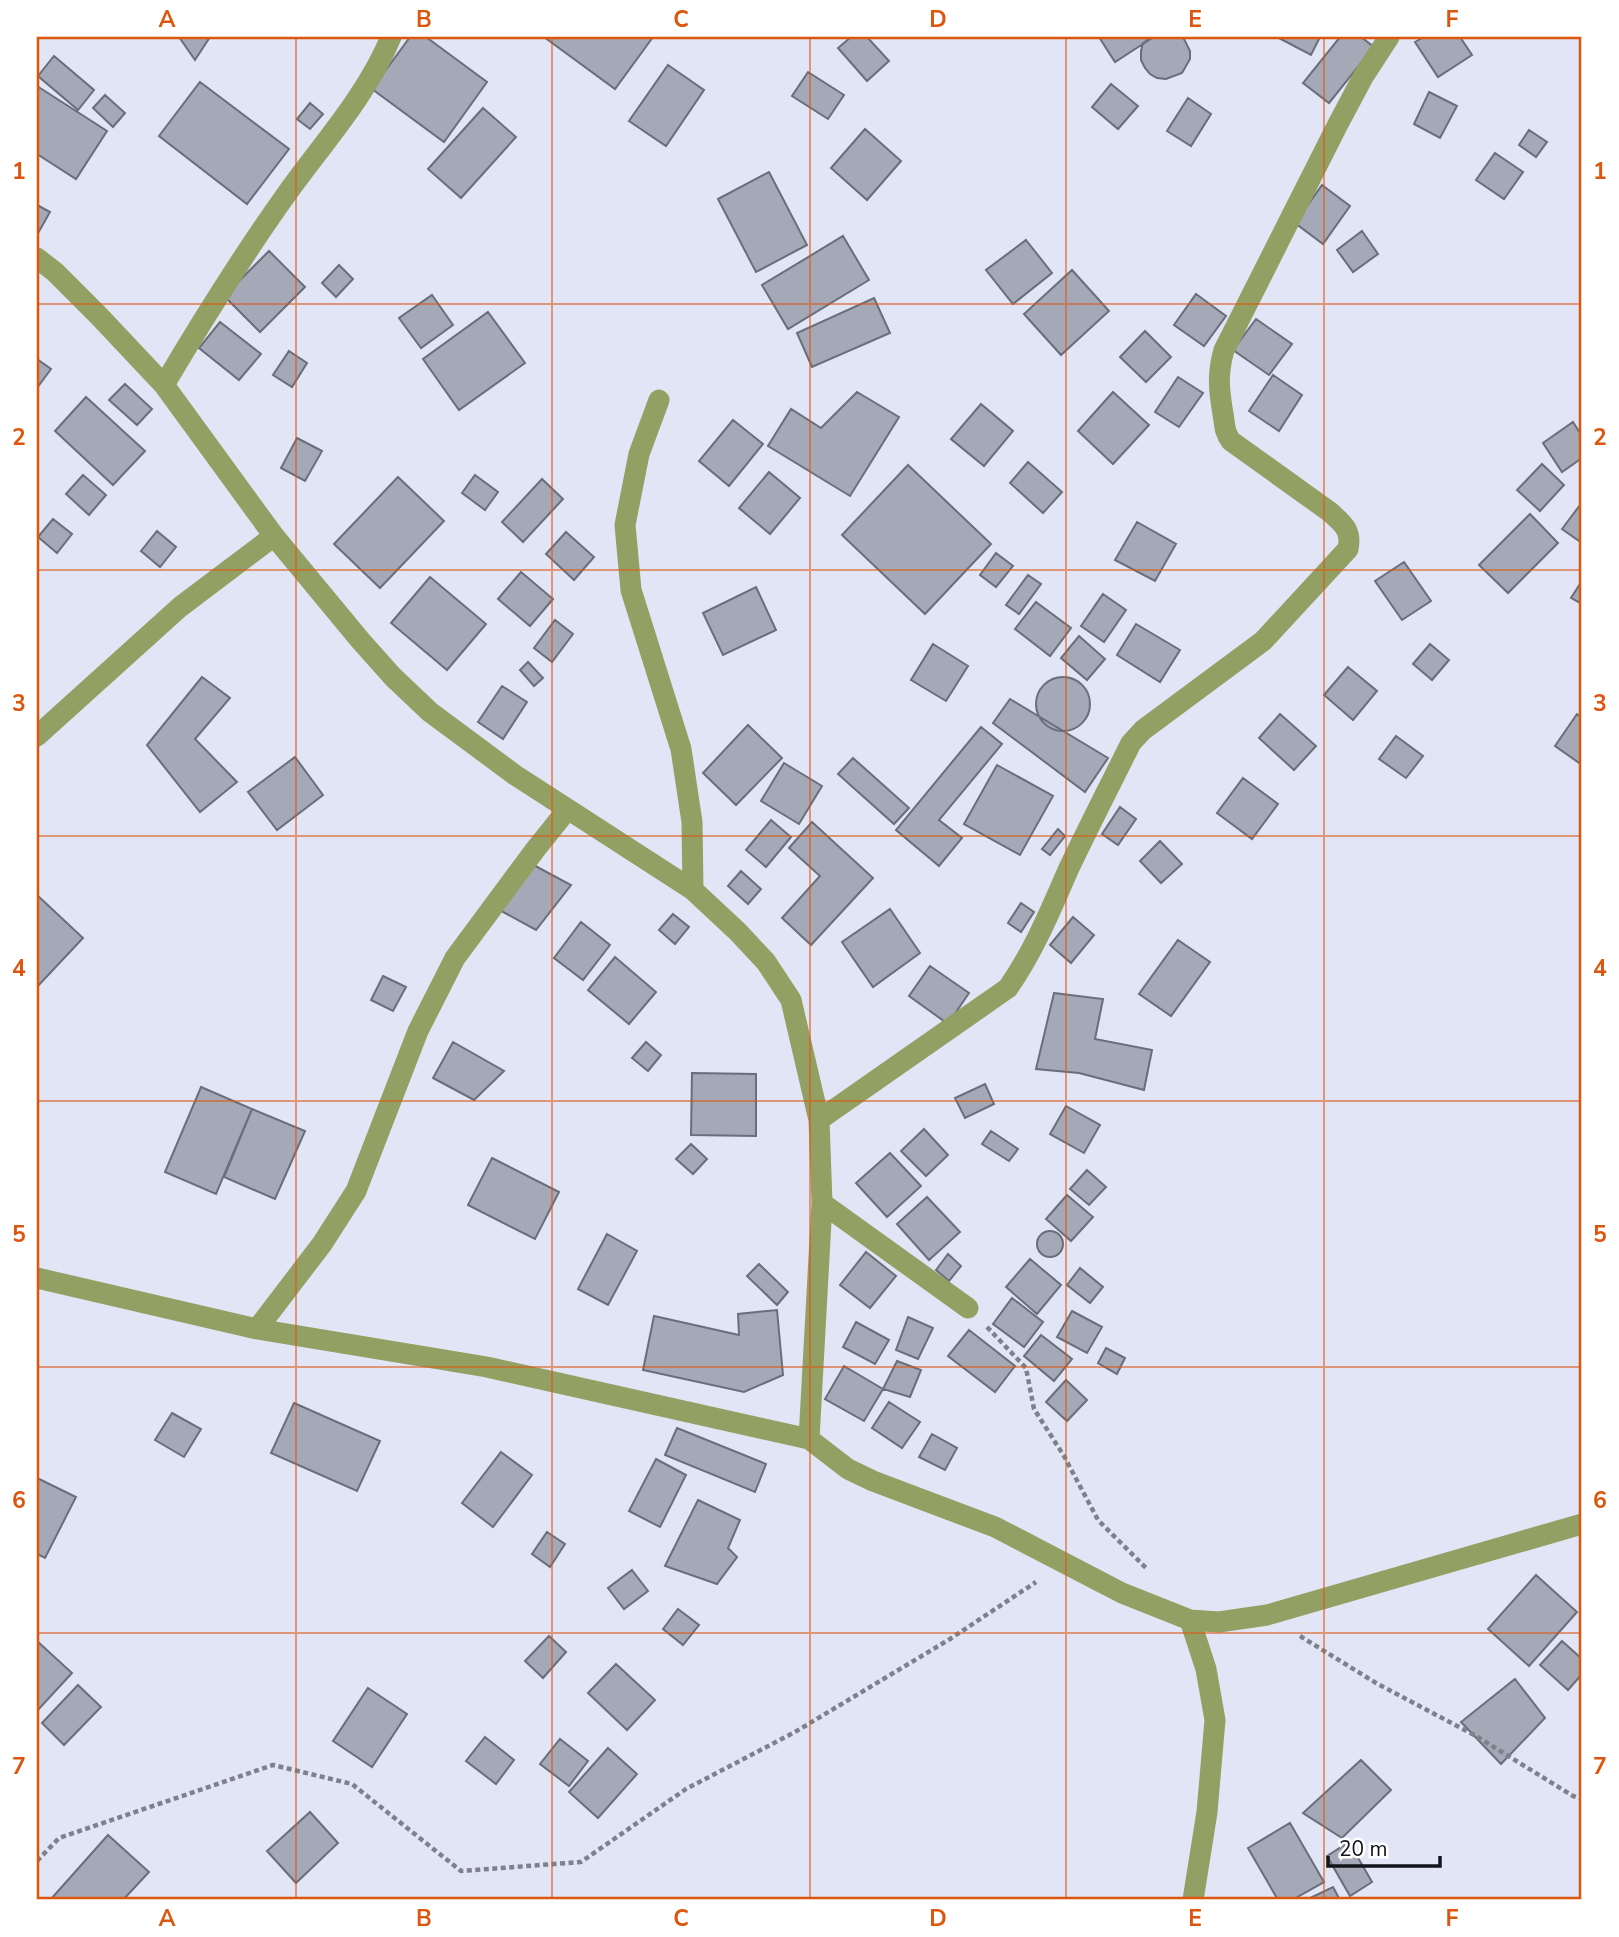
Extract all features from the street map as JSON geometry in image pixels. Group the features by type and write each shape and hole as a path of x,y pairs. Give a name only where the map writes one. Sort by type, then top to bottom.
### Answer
{"street":[{"path":"163,385 232,273 362,94 391,37"},
{"path":"819,1120 1008,988 1028,957 1131,743 1143,730 1263,641 1348,549 1350,538 1344,525 1224,433 1219,392 1220,365 1224,350 1337,127 1363,77 1389,37"},
{"path":"37,258 99,316 163,385 274,536 393,677 430,712 515,775 693,890 766,962 791,1000 819,1120 822,1203 808,1439"},
{"path":"659,400 639,454 625,525 631,590 681,749 692,822 693,890"},
{"path":"37,736 180,607 274,536"},
{"path":"257,1329 322,1244 356,1191 418,1031 455,958 567,810"},
{"path":"822,1203 968,1308"},
{"path":"37,1278 257,1329 487,1367 808,1439 848,1469 873,1481 995,1527 1122,1593 1190,1620 1219,1622 1267,1615 1582,1524"},
{"path":"1190,1620 1206,1669 1215,1720 1207,1812 1192,1900"}],"path":[{"path":"968,1308 1027,1368 1034,1409 1065,1456 1098,1520 1150,1572"},
{"path":"37,1861 59,1838 273,1765 352,1784 461,1871 581,1862 686,1789 794,1732 890,1675 1066,1563"},
{"path":"1267,1615 1377,1683 1476,1736 1582,1799"}],"building":[{"path":"179,37 210,37 195,60"},
{"path":"410,37 426,37 487,82 444,142 372,89"},
{"path":"544,37 653,37 615,89"},
{"path":"851,37 867,37 889,61 867,81 838,48"},
{"path":"1099,37 1152,37 1152,38 1115,62"},
{"path":"1152,37 1183,37 1190,51 1190,59 1182,73 1166,79 1157,78 1145,68 1141,51 1143,43"},
{"path":"1277,37 1320,37 1311,55"},
{"path":"1340,37 1361,37 1374,47 1329,103 1303,83"},
{"path":"1424,37 1460,37 1472,55 1438,77 1415,42"},
{"path":"54,56 94,90 78,110 38,76"},
{"path":"668,65 704,90 666,146 629,121"},
{"path":"808,72 844,95 828,119 792,96"},
{"path":"200,82 289,149 247,204 159,136"},
{"path":"1111,84 1138,106 1118,129 1092,107"},
{"path":"37,86 107,131 76,179 37,154"},
{"path":"1429,92 1457,106 1440,138 1414,124"},
{"path":"105,95 125,113 113,127 93,108"},
{"path":"1188,98 1211,114 1191,146 1167,131"},
{"path":"310,103 323,114 310,129 297,119"},
{"path":"483,108 516,137 461,198 428,169"},
{"path":"865,129 901,161 867,200 831,168"},
{"path":"1529,130 1547,142 1536,157 1519,145"},
{"path":"1495,153 1523,172 1504,199 1476,180"},
{"path":"769,172 807,245 756,272 718,199"},
{"path":"1322,185 1350,206 1323,244 1295,223"},
{"path":"37,205 50,212 37,235"},
{"path":"1362,231 1378,254 1353,272 1337,250"},
{"path":"843,236 869,280 788,329 762,285"},
{"path":"1026,240 1052,273 1013,304 986,270"},
{"path":"269,251 305,287 260,332 224,296"},
{"path":"339,265 353,279 336,297 322,283"},
{"path":"1072,270 1109,311 1061,355 1024,314"},
{"path":"1196,294 1226,316 1204,346 1174,325"},
{"path":"432,295 453,325 421,348 399,318"},
{"path":"874,298 890,333 812,367 797,333"},
{"path":"488,312 525,363 459,410 423,359"},
{"path":"1256,319 1292,344 1269,375 1233,350"},
{"path":"220,322 261,354 239,380 199,348"},
{"path":"1145,331 1171,357 1146,382 1120,357"},
{"path":"289,351 307,363 292,387 273,375"},
{"path":"37,359 51,369 37,388"},
{"path":"1273,375 1302,395 1279,431 1249,411"},
{"path":"1178,377 1203,393 1179,427 1155,412"},
{"path":"125,384 152,409 137,425 109,400"},
{"path":"857,392 899,417 850,496 768,446 791,409 821,428"},
{"path":"1113,392 1149,425 1113,464 1078,431"},
{"path":"86,397 145,451 113,485 55,431"},
{"path":"981,404 1013,431 984,466 951,439"},
{"path":"733,420 763,444 729,486 699,461"},
{"path":"1573,422 1582,436 1582,458 1562,472 1543,443"},
{"path":"297,438 322,451 305,481 281,468"},
{"path":"1028,462 1062,492 1043,513 1010,483"},
{"path":"1542,464 1564,485 1540,511 1517,490"},
{"path":"908,465 991,544 925,614 842,535"},
{"path":"769,472 800,498 770,534 739,508"},
{"path":"83,475 106,495 89,515 66,494"},
{"path":"475,475 498,492 485,510 462,493"},
{"path":"398,477 444,521 380,588 334,544"},
{"path":"542,479 563,499 523,542 502,522"},
{"path":"1580,505 1582,507 1582,543 1562,529"},
{"path":"1530,514 1558,543 1508,593 1479,565"},
{"path":"53,519 72,534 57,553 38,537"},
{"path":"1137,522 1176,544 1155,581 1115,560"},
{"path":"157,531 176,547 160,567 141,551"},
{"path":"566,532 594,557 574,580 546,554"},
{"path":"996,553 1013,566 996,587 980,575"},
{"path":"1404,562 1431,601 1402,620 1375,581"},
{"path":"521,572 553,599 530,626 498,599"},
{"path":"1028,575 1041,584 1019,614 1006,605"},
{"path":"430,577 486,624 447,670 391,623"},
{"path":"1582,581 1582,604 1571,598"},
{"path":"756,587 776,630 723,655 703,613"},
{"path":"1103,594 1126,610 1104,642 1081,626"},
{"path":"1036,602 1071,628 1050,656 1015,629"},
{"path":"555,620 573,634 552,662 534,648"},
{"path":"1136,624 1180,650 1160,682 1117,655"},
{"path":"1079,636 1105,659 1087,680 1061,658"},
{"path":"933,644 968,666 946,701 911,680"},
{"path":"1430,644 1449,660 1432,680 1413,664"},
{"path":"528,662 543,678 534,686 520,670"},
{"path":"1348,667 1377,691 1353,720 1324,695"},
{"path":"202,677 230,698 195,739 237,782 200,812 147,745"},
{"path":"1063,677 1082,685 1090,704 1082,723 1063,731 1044,723 1036,704 1044,685"},
{"path":"502,686 527,702 503,739 478,722"},
{"path":"1010,699 1108,758 1085,792 993,723"},
{"path":"1280,714 1316,746 1294,770 1259,738"},
{"path":"1577,714 1582,717 1582,765 1555,746"},
{"path":"748,725 782,758 736,805 703,773"},
{"path":"981,727 1002,744 939,820 962,838 939,866 896,830"},
{"path":"1396,736 1423,756 1406,778 1379,759"},
{"path":"295,757 323,795 277,830 248,792"},
{"path":"853,758 909,808 894,824 838,774"},
{"path":"784,763 822,786 799,824 761,801"},
{"path":"997,765 1053,796 1020,855 964,824"},
{"path":"1243,778 1278,804 1252,839 1217,813"},
{"path":"1120,807 1136,819 1118,845 1102,834"},
{"path":"771,820 791,837 766,867 746,850"},
{"path":"812,822 873,878 811,945 782,918 820,876 789,848"},
{"path":"1058,829 1065,836 1050,855 1042,849"},
{"path":"1160,841 1182,864 1161,883 1140,861"},
{"path":"528,862 571,885 536,930 494,907"},
{"path":"741,871 761,889 748,904 728,886"},
{"path":"37,895 83,938 37,987"},
{"path":"1021,903 1034,912 1021,932 1008,923"},
{"path":"890,909 920,953 873,987 842,942"},
{"path":"673,914 689,927 675,944 659,930"},
{"path":"1073,917 1094,935 1071,963 1050,945"},
{"path":"581,922 610,945 583,980 554,958"},
{"path":"1178,940 1210,962 1171,1016 1139,994"},
{"path":"615,957 656,992 629,1024 588,990"},
{"path":"930,966 969,993 948,1024 909,996"},
{"path":"383,976 406,987 393,1011 371,1000"},
{"path":"1054,993 1103,999 1095,1039 1152,1050 1144,1090 1079,1073 1036,1069"},
{"path":"453,1042 504,1071 474,1100 433,1078"},
{"path":"646,1042 661,1055 648,1071 632,1058"},
{"path":"692,1073 756,1074 756,1136 691,1135"},
{"path":"985,1084 994,1104 965,1118 955,1098"},
{"path":"201,1087 252,1109 216,1194 165,1172"},
{"path":"1066,1106 1100,1125 1084,1153 1050,1134"},
{"path":"252,1109 305,1131 275,1199 224,1177"},
{"path":"924,1129 948,1155 926,1176 901,1151"},
{"path":"991,1131 1018,1149 1009,1161 982,1144"},
{"path":"691,1144 707,1159 693,1174 676,1159"},
{"path":"890,1153 921,1186 887,1217 856,1183"},
{"path":"492,1158 559,1192 535,1239 468,1205"},
{"path":"1087,1170 1106,1187 1089,1205 1070,1189"},
{"path":"1067,1195 1093,1217 1071,1241 1046,1219"},
{"path":"927,1197 960,1232 929,1260 897,1224"},
{"path":"1050,1231 1059,1235 1063,1244 1059,1253 1050,1257 1041,1253 1037,1244 1041,1235"},
{"path":"607,1234 637,1251 608,1305 578,1289"},
{"path":"866,1252 896,1276 870,1308 840,1285"},
{"path":"948,1254 961,1266 949,1281 936,1270"},
{"path":"1030,1259 1061,1285 1037,1314 1006,1287"},
{"path":"759,1264 788,1292 777,1305 747,1276"},
{"path":"1080,1268 1103,1287 1090,1303 1067,1285"},
{"path":"1012,1298 1043,1322 1024,1347 993,1324"},
{"path":"777,1310 783,1375 744,1392 643,1370 654,1316 739,1335 738,1314"},
{"path":"1072,1311 1102,1327 1087,1353 1057,1337"},
{"path":"908,1317 933,1328 918,1359 896,1350"},
{"path":"856,1322 889,1340 875,1364 843,1347"},
{"path":"969,1330 1015,1366 995,1392 948,1356"},
{"path":"1041,1335 1072,1359 1054,1381 1024,1356"},
{"path":"1106,1348 1125,1358 1117,1374 1098,1363"},
{"path":"897,1361 921,1370 910,1397 883,1389"},
{"path":"844,1366 883,1389 864,1421 825,1399"},
{"path":"1066,1380 1087,1400 1067,1421 1046,1402"},
{"path":"889,1402 920,1422 902,1448 872,1428"},
{"path":"294,1403 380,1441 357,1491 271,1453"},
{"path":"172,1413 201,1429 184,1457 155,1440"},
{"path":"677,1428 766,1464 755,1492 665,1455"},
{"path":"932,1434 957,1448 945,1470 919,1457"},
{"path":"501,1452 532,1475 493,1527 462,1503"},
{"path":"656,1459 686,1475 660,1527 629,1511"},
{"path":"37,1478 76,1497 45,1558 37,1554"},
{"path":"698,1500 740,1520 728,1548 737,1557 717,1584 665,1566"},
{"path":"547,1532 565,1544 550,1567 532,1554"},
{"path":"632,1570 648,1591 624,1609 608,1588"},
{"path":"1536,1575 1577,1612 1529,1666 1488,1629"},
{"path":"678,1609 699,1625 683,1645 663,1629"},
{"path":"549,1636 566,1652 543,1678 525,1661"},
{"path":"37,1641 72,1673 37,1711"},
{"path":"1562,1641 1582,1659 1582,1674 1568,1690 1540,1665"},
{"path":"616,1664 655,1700 627,1730 588,1693"},
{"path":"1515,1679 1545,1718 1501,1764 1461,1722"},
{"path":"78,1685 101,1707 64,1745 42,1723"},
{"path":"368,1688 407,1714 372,1767 333,1741"},
{"path":"485,1737 514,1760 496,1784 466,1761"},
{"path":"560,1739 588,1761 569,1786 540,1764"},
{"path":"608,1748 637,1774 598,1818 569,1792"},
{"path":"1361,1760 1391,1790 1342,1838 1303,1813"},
{"path":"310,1812 338,1843 296,1883 267,1851"},
{"path":"1290,1823 1324,1882 1292,1900 1278,1900 1248,1848"},
{"path":"108,1835 149,1872 123,1900 51,1899"},
{"path":"1349,1842 1372,1882 1350,1896 1327,1856"},
{"path":"1333,1887 1340,1900 1306,1900"}]}
